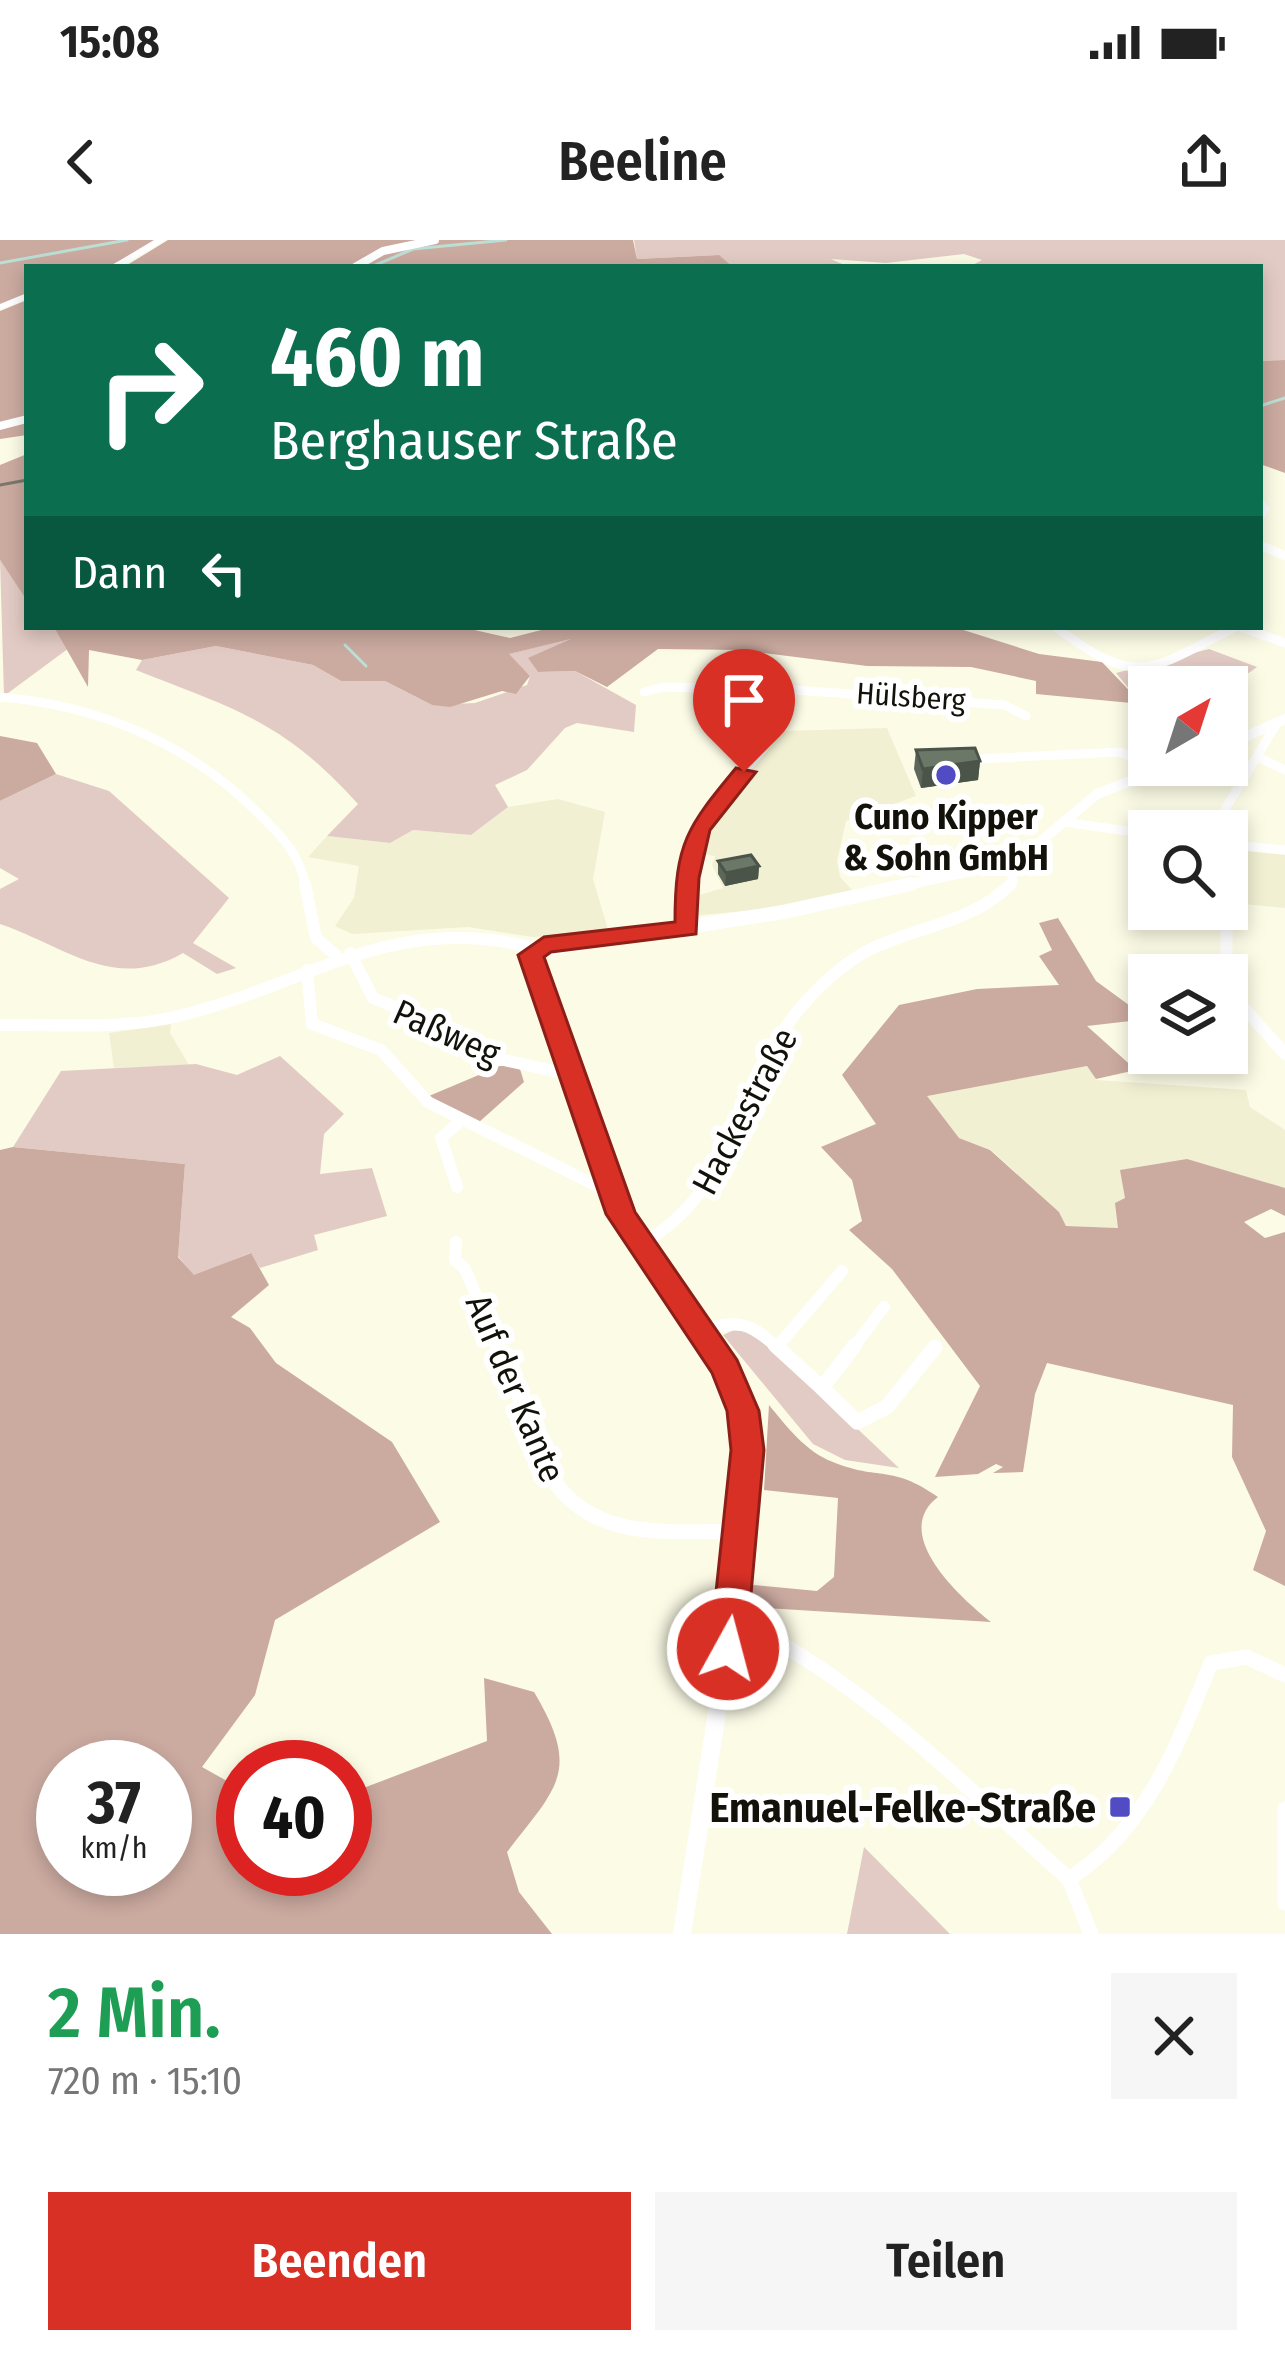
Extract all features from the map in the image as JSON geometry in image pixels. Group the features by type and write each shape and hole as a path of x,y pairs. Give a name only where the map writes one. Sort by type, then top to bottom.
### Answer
{"main road":[{"path":"119,264 161,240"}],"street":[{"path":"360,264 383,251 435,240"},
{"path":"1060,630 1111,665 1126,669 1164,660 1231,630"},
{"path":"1247,630 1285,643"},
{"name":"Hülsberg","path":"644,692 684,687 794,690 1005,704 1026,716"},
{"path":"687,928 687,878 698,829 779,734 794,690"},
{"name":"Paßweg","path":"0,697 49,701 117,723 217,772 299,856 316,938 344,955 373,998 438,1024 499,1059 572,1075"},
{"path":"1248,736 1281,721"},
{"path":"1224,810 1281,721"},
{"path":"976,759 1121,752 1128,756"},
{"path":"1258,757 1285,770"},
{"path":"0,1025 167,1019 263,991 344,955 476,933 535,948 687,928 1009,861 1097,794 1128,782"},
{"path":"1063,822 1128,832"},
{"path":"1248,846 1285,850"},
{"name":"Hackestraße","path":"640,1244 686,1219 775,1042 827,980 873,948 993,902 1013,882 1009,861"},
{"path":"535,948 531,958 611,1192 640,1244 726,1369 743,1411 747,1450 732,1618 682,1934"},
{"path":"307,970 312,1024 382,1050 428,1102 611,1192"},
{"path":"1248,1013 1285,1054"},
{"path":"457,1187 441,1138 463,1120"},
{"name":"Auf der Kante","path":"456,1242 455,1260 465,1269 557,1485 572,1506 618,1526 741,1532"},
{"path":"777,1347 842,1270"},
{"path":"822,1388 884,1307"},
{"path":"700,1331 745,1320 857,1422 887,1407 935,1347"},
{"path":"732,1618 794,1647 882,1714 1070,1879 1091,1934"},
{"path":"1070,1879 1098,1864 1137,1812 1173,1754 1211,1663 1247,1657 1285,1675"},
{"path":"1285,1809 1285,1904"}],"shaded area":[{"path":"0,240 157,240 113,264 24,264 24,295 0,305"},
{"path":"168,240 633,240 637,259 719,255 730,264 129,264"},
{"path":"634,240 1285,240 1285,360 1263,361 1263,264 975,264 982,260 964,254 886,263 831,259 842,264 729,264 718,255 637,259"},
{"path":"24,301 24,435 0,439 0,311"},
{"path":"1285,360 1285,473 1263,465 1263,361"},
{"path":"24,455 24,596 0,560 0,465"},
{"path":"0,560 24,596 24,630 56,630 69,648 4,696"},
{"path":"56,630 474,630 510,638 541,630 963,630 1039,654 1102,662 1128,689 1128,703 1036,694 1036,681 971,667 867,666 741,650 658,649 607,687 575,671 538,672 528,658 571,639 509,654 530,676 516,694 502,691 450,707 432,705 385,681 341,681 313,665 216,646 142,660 89,650 88,687"},
{"path":"579,637 529,659 538,672 575,671 636,705 634,732 577,723 565,728 527,770 495,785 508,807 471,835 413,830 390,843 327,836 358,804 306,754 231,708 136,670 142,660 216,646 313,665 341,681 385,681 432,705 475,703 527,685 530,676 508,654"},
{"path":"1209,649 1257,667 1248,674 1248,666 1143,666"},
{"path":"1128,670 1128,687 1116,673"},
{"path":"887,728 916,796 846,821 837,861 840,877 852,890 762,909 693,916 696,896 723,888 712,865 715,856 702,854 714,815 784,731"},
{"path":"0,736 37,743 56,774 0,801"},
{"path":"56,774 109,791 229,898 193,943 236,968 217,974 183,953 158,964 112,967 0,924 0,889 19,879 0,868 0,801"},
{"path":"558,799 605,812 593,879 609,933 533,937 468,927 352,934 335,926 354,898 359,866 308,857 327,836 389,843 413,830 471,835 508,807"},
{"path":"1248,851 1285,855 1285,908 1248,904"},
{"path":"1058,918 1096,981 1128,1004 1128,1021 1087,1026 1128,1063 1128,1072 1096,1079 1087,1066 927,1096 959,1138 990,1150 1059,1212 1066,1226 1118,1228 1115,1203 1125,1198 1120,1170 1187,1159 1285,1188 1285,1216 1271,1209 1244,1222 1265,1238 1285,1232 1285,1586 1253,1570 1266,1531 1232,1457 1233,1405 1047,1363 1035,1394 1023,1472 993,1473 1003,1467 996,1464 978,1474 935,1477 980,1386 892,1269 849,1230 862,1221 852,1180 821,1147 876,1124 842,1075 899,1005 977,989 1059,985 1039,956 1052,950 1039,923"},
{"path":"171,1024 170,1033 189,1065 114,1068 109,1033"},
{"path":"280,1056 344,1114 324,1134 320,1174 372,1168 387,1216 314,1235 318,1250 260,1268 250,1253 194,1276 178,1256 185,1164 13,1147 61,1071 196,1064 237,1075"},
{"path":"500,1066 519,1066 524,1082 478,1123 429,1096"},
{"path":"1087,1066 1097,1080 1246,1090 1250,1107 1285,1130 1285,1188 1121,1170 1125,1198 1119,1228 1066,1226 1059,1212 991,1150 959,1138 926,1095"},
{"path":"13,1147 185,1164 178,1257 194,1275 251,1253 269,1285 231,1317 250,1328 276,1363 392,1442 440,1522 275,1620 255,1695 222,1740 216,1740 216,1748 202,1767 216,1775 216,1896 372,1896 372,1785 487,1741 484,1678 534,1692 557,1741 560,1760 550,1793 507,1852 519,1892 552,1934 0,1934 0,1150"},
{"path":"736,1329 756,1333 899,1468 845,1460 813,1444 723,1335"},
{"path":"769,1405 823,1458 908,1480 938,1497 925,1512 926,1547 949,1582 991,1622 751,1607 747,1588 754,1585 817,1591 834,1577 838,1498 764,1490"},
{"path":"864,1847 950,1934 847,1934"}],"building":[{"path":"975,748 980,761 923,769 916,750"},
{"path":"751,855 759,866 726,873 718,861"}],"waterway":[{"path":"0,263 127,240"},
{"path":"378,264 413,249 506,240"},
{"path":"1263,405 1285,398"},
{"path":"345,645 366,666"}],"tram line":[{"path":"0,485 24,481"}],"place":[{"name":"Cuno Kipper & Sohn GmbH","path":"946,775"},
{"name":"Emanuel-Felke-Straße","path":"1120,1807"}],"route":[{"path":"728,1649 747,1450 738,1393 621,1214 531,955 544,945 687,928 687,878 698,829 744,772"}]}
